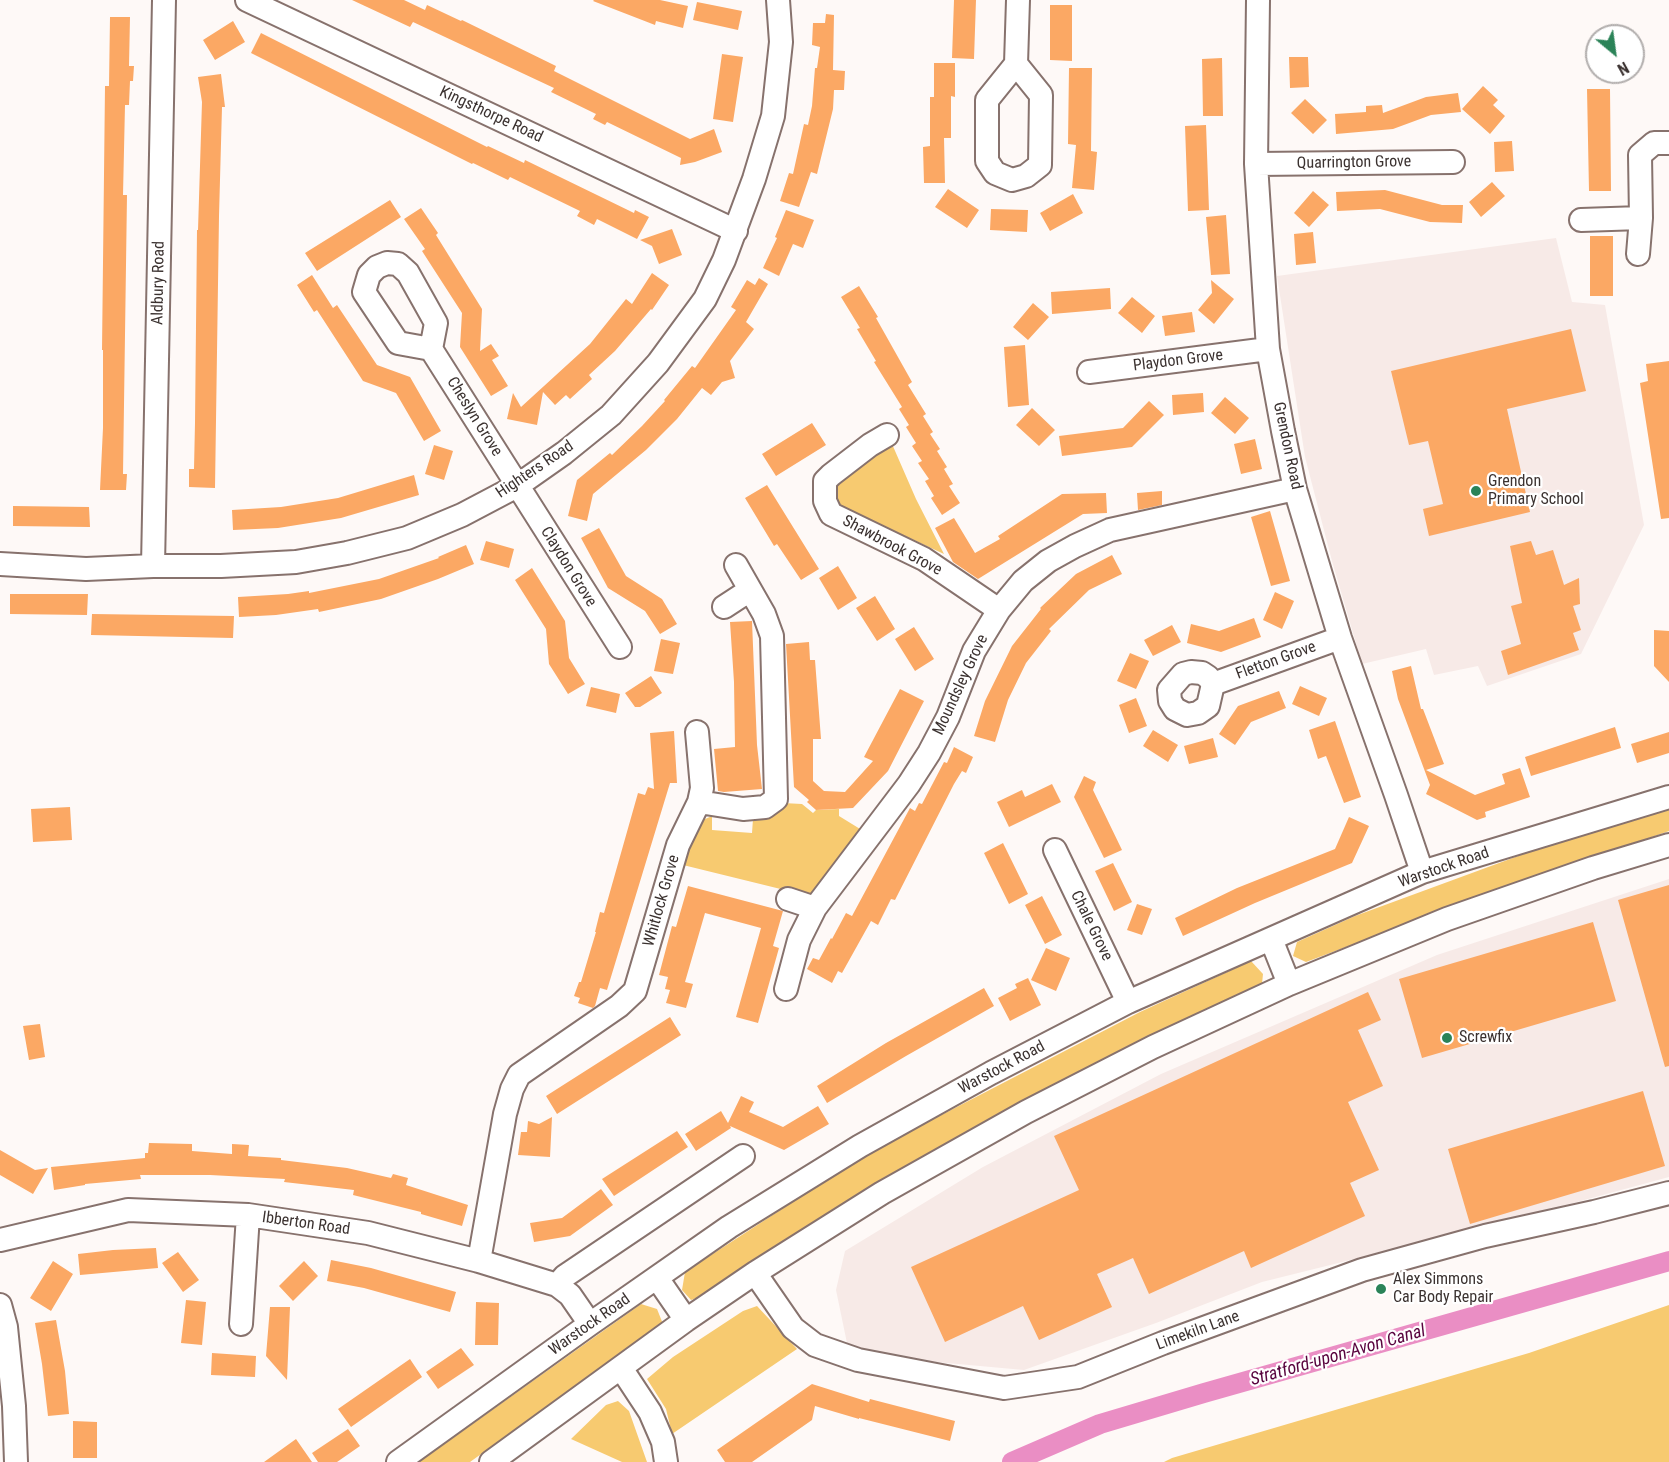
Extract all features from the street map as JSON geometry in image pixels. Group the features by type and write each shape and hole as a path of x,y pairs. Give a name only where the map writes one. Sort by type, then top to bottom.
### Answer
{"street":[{"name":"Aldbury Road","path":"153,566 164,0"},
{"name":"Kingsthorpe Road","path":"247,0 736,231"},
{"name":"Highters Road","path":"0,564 86,569 221,566 296,562 347,553 407,538 462,515 517,486 564,453 611,415 658,363 705,299 736,231 773,116 781,42 778,0"},
{"path":"1016,64 1018,0"},
{"name":"Grendon Road","path":"1258,0 1256,164 1268,349 1295,489 1340,638 1422,872"},
{"path":"1638,254 1641,218 1640,155 1654,143 1669,143"},
{"name":"Quarrington Grove","path":"1256,164 1453,162"},
{"path":"1581,220 1641,218"},
{"name":"Cheslyn Grove","path":"431,349 517,486"},
{"name":"Playdon Grove","path":"1089,372 1268,349"},
{"name":"Shawbrook Grove","path":"872,436 825,481 825,501 831,514 924,559 999,610"},
{"name":"Claydon Grove","path":"517,486 620,647"},
{"name":"Moundsley Grove","path":"786,988 799,940 815,909 909,784 929,753 948,717 974,651 999,610 1023,581 1048,561 1110,530 1295,489"},
{"path":"697,732 702,789 699,802 743,809 765,807 776,799 772,636 764,614 736,565"},
{"path":"724,607 750,590"},
{"name":"Fletton Grove","path":"1213,684 1340,638"},
{"name":"Warstock Road","path":"398,1462 729,1227 860,1146 992,1073 1128,1002 1422,872 1669,797"},
{"name":"Whitlock Grove","path":"478,1261 505,1114 512,1089 519,1075 524,1071 619,1006 635,991 678,845 699,802"},
{"path":"491,1462 686,1320 755,1273 882,1193 1014,1118 1153,1047 1289,984 1447,920 1593,868 1669,845"},
{"name":"Chale Grove","path":"1055,850 1128,1002"},
{"path":"788,899 815,909"},
{"path":"1271,939 1289,984"},
{"path":"557,1285 565,1276 720,1185 744,1156"},
{"name":"Limekiln Lane","path":"755,1273 793,1328 815,1345 858,1359 1004,1388 1078,1377 1163,1343 1362,1270 1485,1236 1594,1212 1669,1192"},
{"name":"Ibberton Road","path":"0,1240 128,1210 248,1215 369,1233 478,1261 557,1285 570,1295 590,1324"},
{"path":"241,1324 248,1215"},
{"path":"657,1278 686,1320"},
{"path":"0,1305 6,1327 12,1384 16,1462"},
{"path":"621,1368 650,1412 663,1442 666,1462"}],"shaded area":[{"name":"Grendon Primary School","path":"1556,238 1572,302 1605,305 1644,525 1581,654 1487,686 1478,666 1434,675 1426,649 1362,664 1305,457 1277,276"},
{"path":"892,444 916,499 944,554 838,505 835,492 836,481 874,453"},
{"path":"783,803 802,804 813,813 816,810 839,809 839,816 865,832 814,894 805,895 683,865 697,828 703,820 712,816 712,830 752,833 753,819"},
{"path":"1669,808 1669,831 1450,908 1306,962 1293,956 1297,942 1355,916 1578,834"},
{"path":"1669,879 1669,1177 1507,1221 1262,1282 1024,1370 936,1362 848,1348 836,1290 845,1251 983,1167 1161,1074 1437,955"},
{"path":"1251,961 1263,974 1262,984 946,1147 791,1236 707,1294 691,1300 682,1290 685,1272 868,1153 1140,1012"},
{"path":"641,1304 657,1309 663,1324 470,1462 419,1462"},
{"path":"1669,1305 1669,1462 1164,1462 1529,1353"},
{"path":"757,1306 797,1349 672,1434 666,1409 647,1379 673,1357 743,1311"},
{"path":"618,1401 629,1411 647,1462 622,1462 571,1439 606,1405"}],"building":[{"path":"352,0 404,0 425,10 427,5 556,66 554,71 690,139 714,129 722,152 680,165 681,158 607,122 605,125 593,119 596,114 551,92 554,88 413,22 410,27"},
{"path":"594,0 660,0 688,6 683,28 656,21 655,25"},
{"path":"954,0 976,0 974,59 952,58"},
{"path":"697,2 742,11 738,30 693,20"},
{"path":"1050,5 1072,5 1072,61 1050,60"},
{"path":"826,14 834,15 833,70 845,71 844,90 834,90 833,109 817,174 811,172 799,207 780,201 789,173 793,174 804,124 808,125 812,106 815,68 817,68 820,47 812,45 813,23 825,23"},
{"path":"110,17 130,17 129,66 134,66 133,81 130,81 129,105 125,105 123,195 127,195 123,474 127,474 126,490 100,490 103,428 105,86 109,86"},
{"path":"233,21 245,42 215,60 203,40"},
{"path":"261,33 487,147 524,163 525,160 634,213 635,210 649,217 637,239 597,219 594,225 577,216 580,211 510,177 508,180 472,164 251,53"},
{"path":"722,54 743,57 733,122 713,119"},
{"path":"1289,57 1308,57 1309,87 1290,88"},
{"path":"1222,58 1223,116 1203,116 1202,59"},
{"path":"934,63 955,63 955,97 951,96 951,138 944,138 945,183 924,183 923,147 930,146 930,97 934,97"},
{"path":"1069,68 1092,68 1091,151 1097,152 1094,190 1072,188 1076,145 1068,144"},
{"path":"221,74 225,107 222,107 219,216 215,488 189,487 189,469 194,469 197,230 202,102 198,77"},
{"path":"1483,86 1498,100 1493,105 1505,116 1490,134 1462,109"},
{"path":"1587,89 1610,89 1611,191 1589,191"},
{"path":"1458,93 1461,112 1431,115 1393,129 1336,134 1335,114 1366,112 1366,106 1382,105 1383,113 1426,97"},
{"path":"1305,99 1327,120 1313,134 1291,113"},
{"path":"1206,125 1209,210 1188,211 1185,126"},
{"path":"1512,141 1514,171 1495,172 1494,142"},
{"path":"1492,182 1505,196 1481,217 1469,202"},
{"path":"948,189 979,210 967,228 935,207"},
{"path":"1385,190 1442,205 1463,205 1462,223 1430,222 1380,209 1337,211 1336,192"},
{"path":"1313,191 1329,205 1309,227 1294,213"},
{"path":"1073,194 1083,213 1050,231 1040,213"},
{"path":"390,200 401,217 317,271 305,253"},
{"path":"421,208 482,309 480,351 491,344 499,356 492,360 508,386 491,396 460,347 462,313 422,251 425,249 404,219"},
{"path":"991,209 1028,210 1027,232 990,230"},
{"path":"786,210 814,220 803,248 793,244 779,276 763,268 777,238 775,237"},
{"path":"1226,215 1230,274 1211,275 1206,217"},
{"path":"672,229 682,255 659,264 652,246 640,240"},
{"path":"1313,232 1316,263 1296,265 1294,234"},
{"path":"1590,236 1613,236 1613,296 1590,296"},
{"path":"652,273 669,285 652,310 615,351 589,375 592,379 570,399 566,395 555,405 543,392 537,425 507,419 513,393 521,407 590,344 626,299 632,304"},
{"path":"312,275 333,308 337,305 377,365 410,377 441,431 424,441 396,393 363,381 317,310 314,312 297,285"},
{"path":"759,278 768,284 746,322 754,329 730,361 735,378 722,382 711,395 702,388 677,419 646,450 593,494 587,521 568,516 577,480 610,453 612,455 665,401 692,366 695,368 736,310 731,307 747,280 755,285"},
{"path":"1211,280 1234,299 1214,324 1198,310 1212,293"},
{"path":"859,286 912,382 908,385 926,414 923,416 933,432 930,434 940,449 937,451 947,467 944,469 953,484 949,486 960,503 942,515 931,498 934,496 925,481 929,479 918,463 922,461 912,446 916,443 899,409 902,407 874,362 876,361 857,329 860,328 841,297"},
{"path":"1110,288 1111,309 1052,314 1051,292"},
{"path":"1132,297 1155,316 1142,333 1118,313"},
{"path":"1033,303 1049,317 1028,340 1013,327"},
{"path":"1192,312 1195,332 1165,336 1162,316"},
{"path":"1571,329 1586,391 1507,409 1530,512 1429,536 1423,509 1443,504 1428,441 1409,445 1391,371"},
{"path":"1025,345 1029,405 1008,407 1004,347"},
{"path":"1669,361 1669,518 1661,519 1640,383 1648,381 1646,364"},
{"path":"1203,393 1204,412 1173,415 1172,395"},
{"path":"1225,397 1249,418 1235,434 1211,413"},
{"path":"1149,401 1164,415 1132,447 1062,456 1059,436 1123,428"},
{"path":"1032,408 1055,430 1039,446 1016,425"},
{"path":"812,423 826,445 776,476 762,454"},
{"path":"1255,439 1262,469 1241,474 1234,444"},
{"path":"434,445 453,451 444,480 425,474"},
{"path":"414,475 419,495 341,518 278,528 233,530 232,510 281,507 338,498"},
{"path":"767,485 819,569 801,580 777,544 774,546 745,498"},
{"path":"1162,491 1162,505 1138,510 1137,493"},
{"path":"1106,493 1107,513 1083,514 978,579 953,562 935,528 954,518 975,553 1000,539 998,536 1062,494"},
{"path":"13,506 89,507 90,527 13,526"},
{"path":"1270,511 1290,581 1271,586 1251,517"},
{"path":"599,528 626,576 662,599 677,624 660,634 645,611 608,588 581,538"},
{"path":"486,541 514,549 509,568 480,560"},
{"path":"1531,541 1536,555 1553,550 1564,585 1579,578 1580,604 1573,606 1581,630 1573,633 1579,650 1508,675 1501,651 1521,644 1511,606 1522,603 1510,546"},
{"path":"466,545 474,564 381,599 319,612 318,609 239,617 238,597 309,591 309,593 379,579 439,558"},
{"path":"1112,555 1122,574 1089,590 1049,629 1051,631 1026,663 1008,700 995,742 974,736 985,701 1012,646 1040,608 1076,574"},
{"path":"838,566 857,598 838,610 819,578"},
{"path":"532,568 565,621 569,658 585,684 568,694 549,664 546,629 515,580"},
{"path":"1275,592 1294,601 1282,629 1263,620"},
{"path":"10,594 88,594 87,615 10,614"},
{"path":"875,596 895,629 877,641 856,608"},
{"path":"92,614 234,616 233,638 91,635"},
{"path":"1254,618 1261,637 1221,652 1187,643 1191,624 1219,631"},
{"path":"752,621 757,745 762,789 718,791 714,749 735,747 730,622"},
{"path":"1172,625 1181,642 1153,656 1144,640"},
{"path":"914,627 934,659 915,671 895,639"},
{"path":"1654,630 1669,631 1669,682 1654,666"},
{"path":"661,639 680,643 673,674 654,671"},
{"path":"809,642 810,660 815,660 821,739 813,739 813,781 824,791 845,792 873,761 864,757 900,689 924,701 888,771 853,808 816,810 807,802 809,800 794,787 786,644"},
{"path":"1130,653 1149,661 1136,689 1117,681"},
{"path":"1411,666 1421,709 1423,709 1444,764 1426,770 1475,795 1505,784 1502,774 1520,768 1530,797 1485,812 1486,817 1477,820 1426,794 1430,785 1398,699 1392,671"},
{"path":"651,676 662,693 640,707 635,707 625,693"},
{"path":"1300,686 1327,698 1319,716 1292,704"},
{"path":"591,687 620,694 616,713 586,706"},
{"path":"1279,691 1286,708 1251,722 1235,745 1219,734 1238,706"},
{"path":"1136,698 1147,726 1129,733 1119,705"},
{"path":"1335,721 1361,797 1344,803 1326,756 1318,759 1309,730"},
{"path":"1615,727 1621,748 1531,776 1525,757"},
{"path":"1153,730 1178,745 1168,762 1143,746"},
{"path":"674,731 677,783 670,783 607,990 600,988 593,1008 578,1003 580,998 574,996 581,982 600,912 604,913 638,793 645,795 648,787 654,789 650,733"},
{"path":"1669,732 1669,753 1637,763 1631,744"},
{"path":"1213,738 1218,757 1189,764 1184,746"},
{"path":"954,747 973,757 966,773 962,771 954,784 895,900 891,899 878,925 871,921 842,973 838,971 832,983 807,969 813,958 819,960 846,913 852,916 910,808 915,811 919,803 922,804"},
{"path":"1084,776 1096,782 1093,790 1122,850 1104,858 1074,797"},
{"path":"1052,784 1061,802 1009,827 997,802 1022,790 1025,797"},
{"path":"70,807 72,840 33,842 31,809"},
{"path":"1349,817 1369,826 1352,863 1183,936 1175,918 1237,888 1335,849"},
{"path":"1003,843 1028,894 1009,904 984,853"},
{"path":"1113,863 1132,902 1114,911 1095,871"},
{"path":"1669,885 1669,1066 1665,1067 1618,900"},
{"path":"688,886 783,911 773,946 779,948 758,1023 736,1017 761,928 705,913 685,982 693,984 686,1008 666,1003 670,990 665,989 668,977 659,975 672,926 676,927"},
{"path":"1042,896 1062,935 1045,944 1025,905"},
{"path":"1137,904 1152,909 1142,935 1127,930"},
{"path":"1593,922 1616,1001 1422,1058 1399,979"},
{"path":"1046,948 1070,958 1056,991 1031,980"},
{"path":"1028,978 1041,1005 1010,1021 998,998 1017,988 1015,984"},
{"path":"984,988 994,1006 827,1103 817,1086 886,1043"},
{"path":"1368,992 1381,1020 1358,1030 1383,1086 1348,1102 1379,1170 1350,1183 1365,1216 1251,1268 1244,1251 1149,1294 1133,1258 1097,1274 1112,1307 1039,1340 1023,1306 945,1342 911,1267 1079,1190 1054,1136"},
{"path":"670,1017 681,1035 557,1114 546,1096"},
{"path":"40,1024 45,1057 29,1060 23,1026"},
{"path":"1643,1091 1665,1166 1470,1224 1448,1149"},
{"path":"741,1096 754,1102 749,1112 783,1127 818,1106 829,1124 784,1150 730,1126 731,1128 696,1151 685,1134 721,1111 728,1123"},
{"path":"552,1117 550,1157 518,1155 521,1132 527,1132 528,1121 539,1124"},
{"path":"677,1131 688,1147 614,1196 602,1179"},
{"path":"149,1143 192,1144 192,1151 232,1154 232,1144 249,1145 248,1156 281,1158 281,1160 347,1168 391,1178 393,1174 408,1178 406,1185 468,1205 462,1226 421,1214 421,1212 353,1195 354,1190 284,1182 285,1179 210,1175 140,1175 141,1179 85,1184 54,1190 51,1167 145,1158"},
{"path":"0,1150 35,1170 48,1168 33,1194 0,1175"},
{"path":"601,1189 613,1205 570,1236 534,1242 530,1223 562,1218"},
{"path":"156,1248 158,1268 80,1275 78,1254"},
{"path":"178,1252 199,1280 183,1292 162,1263"},
{"path":"331,1260 371,1268 456,1292 450,1312 364,1288 327,1281"},
{"path":"53,1261 73,1274 51,1311 30,1298"},
{"path":"304,1261 318,1276 293,1301 279,1286"},
{"path":"186,1300 206,1302 202,1345 181,1343"},
{"path":"476,1302 499,1303 498,1345 475,1345"},
{"path":"270,1307 290,1307 287,1380 266,1356"},
{"path":"56,1320 65,1371 69,1414 48,1416 35,1323"},
{"path":"461,1348 474,1365 438,1389 426,1372"},
{"path":"212,1353 256,1356 255,1377 211,1375"},
{"path":"410,1359 422,1377 351,1427 338,1409"},
{"path":"812,1384 869,1402 870,1399 955,1421 950,1441 815,1406 812,1420 752,1462 725,1462 717,1450"},
{"path":"73,1421 97,1422 97,1458 73,1458"},
{"path":"348,1429 360,1446 337,1462 318,1462 312,1453"},
{"path":"296,1439 312,1462 264,1462"}],"waterway":[{"name":"Stratford-upon-Avon Canal","path":"1012,1462 1100,1424 1669,1261"}],"place":[{"name":"Grendon Primary School","path":"1476,491"},
{"name":"Screwfix","path":"1447,1038"},
{"name":"Alex Simmons Car Body Repair","path":"1381,1289"}]}
